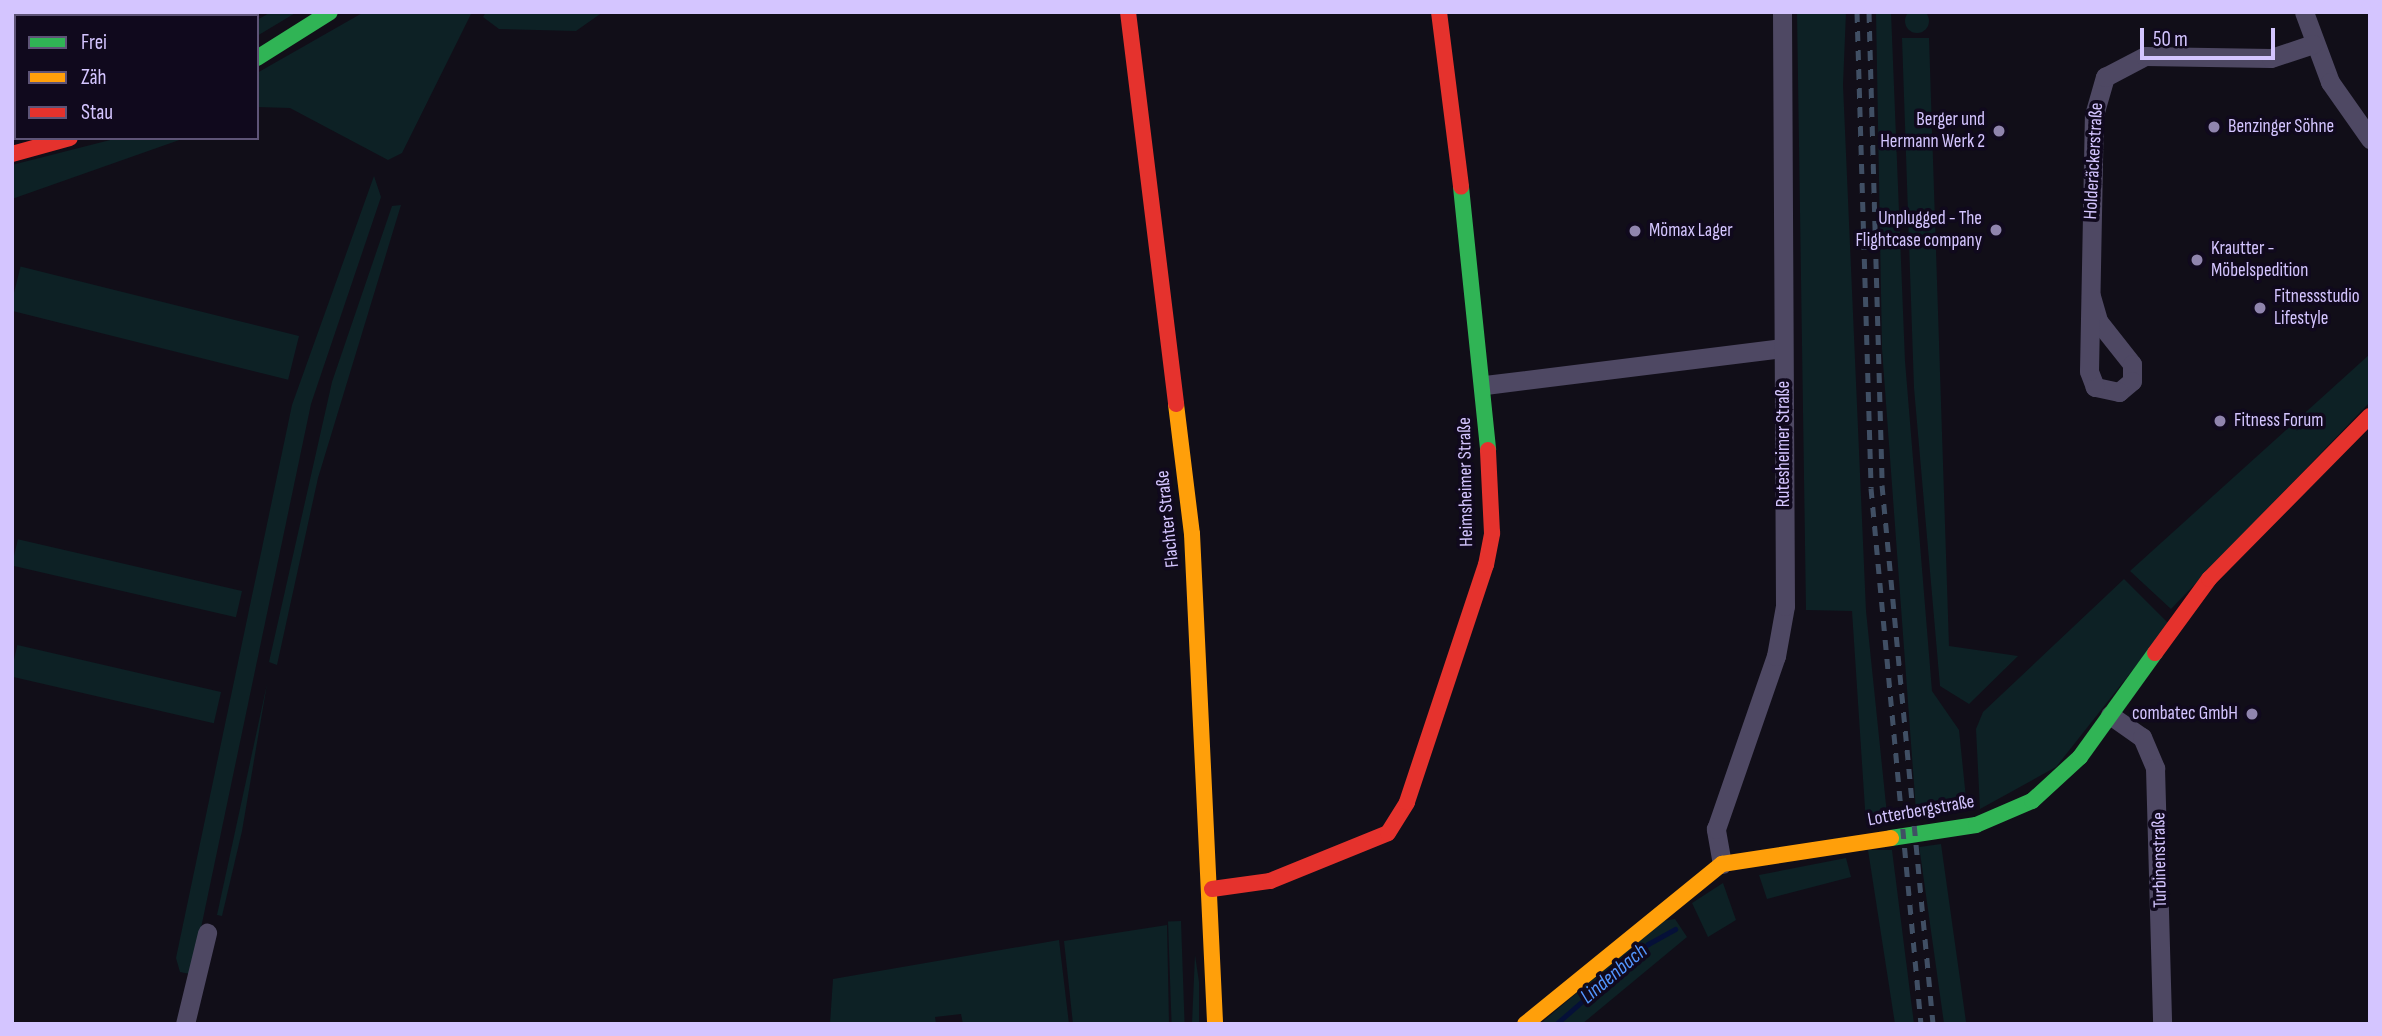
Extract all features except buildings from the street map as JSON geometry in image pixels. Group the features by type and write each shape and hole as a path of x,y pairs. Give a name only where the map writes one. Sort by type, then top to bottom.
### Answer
{"street":[{"path":"259,57 330,12"},
{"name":"Flachter Straße","path":"1128,12 1192,534 1212,889 1215,1024"},
{"name":"Heimsheimer Straße","path":"1212,889 1270,881 1368,846 1402,813 1486,565 1492,533 1485,385 1439,12"},
{"name":"Rutesheimer Straße","path":"1722,864 1716,829 1776,656 1785,606 1782,12"},
{"path":"2304,12 2313,44 2330,82 2370,139"},
{"name":"Holderäckerstraße","path":"2091,296 2094,115 2105,77 2145,56 2272,58 2313,44"},
{"path":"12,154 63,140"},
{"path":"1485,385 1783,348"},
{"name":"Lotterbergstraße","path":"1525,1024 1722,864 2001,816 2063,777 2209,579 2370,416"},
{"name":"Turbinenstraße","path":"2110,715 2142,737 2155,768 2162,1024"},
{"path":"185,1024 207,933"}],"green space":[{"path":"1917,9 1928,16 1929,21 1922,32 1917,33 1906,26 1905,21 1912,10"},
{"path":"271,12 297,12 259,35 259,19"},
{"path":"364,12 472,12 402,153 388,160 290,108 259,107 259,72"},
{"path":"486,12 603,12 576,31 499,29 483,17"},
{"path":"1797,12 1846,12 1843,85 1866,611 1888,824 1866,824 1852,611 1806,610"},
{"path":"1876,12 1891,12 1905,361 1932,691 1959,730 1967,808 1916,811 1882,349"},
{"path":"1902,38 1929,38 1949,646 2018,656 1969,704 1940,686 1914,388"},
{"path":"110,140 179,140 12,199 12,165"},
{"path":"374,176 381,197 311,404 201,928 190,974 180,972 176,958 292,405"},
{"path":"401,205 318,478 277,665 269,662 332,382 392,206"},
{"path":"21,267 299,336 288,380 12,311"},
{"path":"2370,354 2370,402 2171,609 2130,571"},
{"path":"18,539 242,591 236,617 12,566"},
{"path":"2124,579 2169,624 2056,767 1980,809 1976,729 1983,712"},
{"path":"17,645 221,692 214,723 12,677"},
{"path":"267,684 242,831 222,916 217,915"},
{"path":"1941,844 1966,1024 1944,1024 1919,847"},
{"path":"1868,850 1892,850 1914,1024 1895,1024"},
{"path":"1846,858 1851,877 1767,899 1759,875"},
{"path":"1723,883 1736,920 1708,937 1692,903"},
{"path":"1675,919 1687,937 1582,1024 1540,1024 1662,921"},
{"path":"1168,921 1181,921 1185,1024 1172,1024"},
{"path":"1167,925 1169,1024 1073,1024 1064,941"},
{"path":"1059,940 1069,1024 963,1024 961,1014 935,1017 936,1024 830,1024 833,979"},
{"path":"1195,955 1199,982 1199,1024 1192,1024"}],"waterway":[{"name":"Lindenbach","path":"1556,1024 1648,944 1675,929"}],"railway":[{"path":"1857,12 1871,488 1921,1024"},
{"path":"1869,12 1882,485 1933,1024"}],"traffic: fast":[{"path":"259,57 330,12"},
{"path":"1461,187 1488,450"},
{"path":"1891,838 1976,825 2032,801 2080,757 2155,653"}],"traffic: slow":[{"path":"1176,404 1192,534 1215,1024"},
{"path":"1525,1024 1722,864 1891,838"}],"traffic: jam":[{"path":"1128,12 1176,404"},
{"path":"1439,12 1461,187"},
{"path":"12,154 63,140"},
{"path":"2155,653 2209,579 2370,416"},
{"path":"1212,889 1270,881 1388,833 1407,802 1486,565 1492,533 1488,450"}],"place":[{"name":"Benzinger Söhne","path":"2214,127"},
{"name":"Berger und Hermann Werk 2","path":"1999,131"},
{"name":"Unplugged - The Flightcase company","path":"1996,230"},
{"name":"Mömax Lager","path":"1635,231"},
{"name":"Krautter - Möbelspedition","path":"2197,260"},
{"name":"Fitnessstudio Lifestyle","path":"2260,308"},
{"name":"Fitness Forum","path":"2220,421"},
{"name":"combatec GmbH","path":"2252,714"}]}
